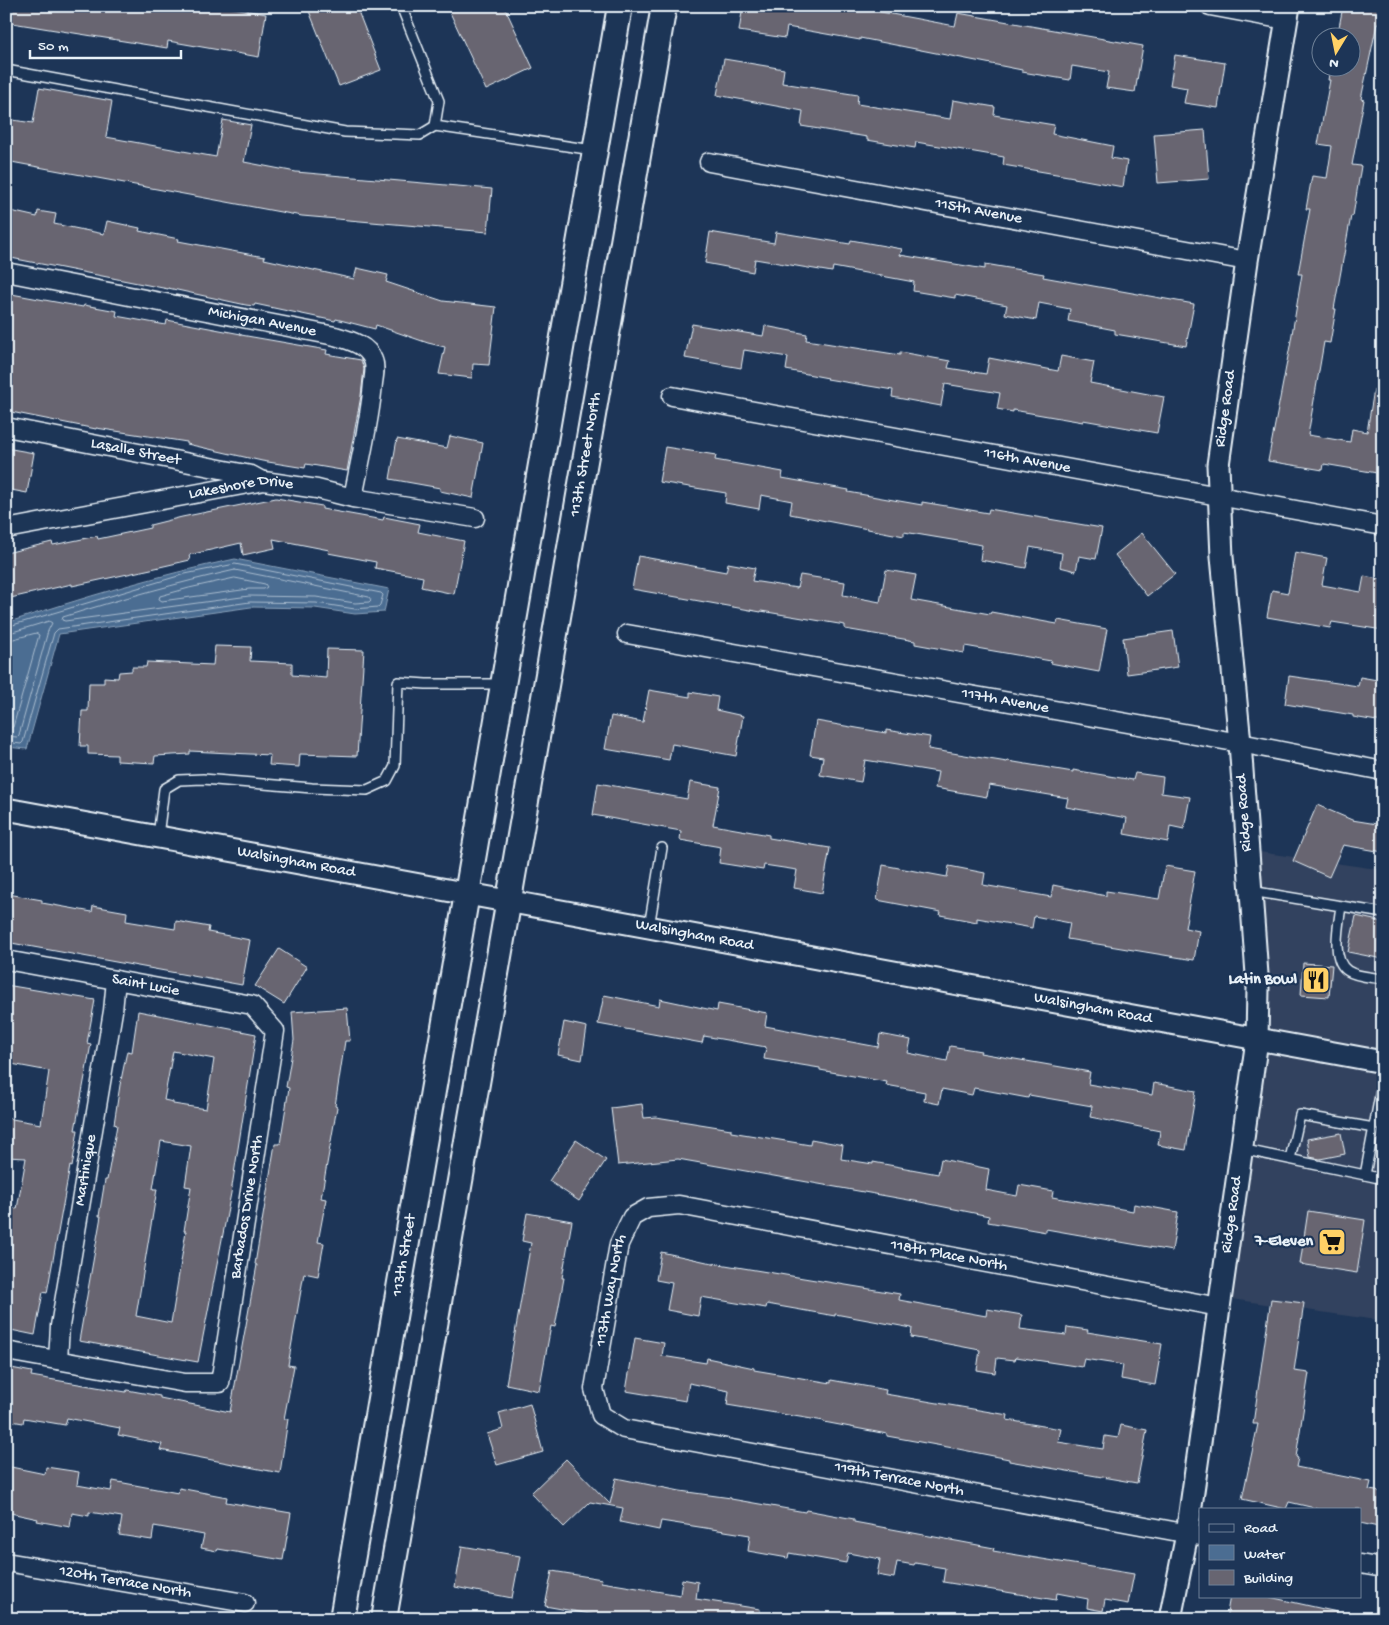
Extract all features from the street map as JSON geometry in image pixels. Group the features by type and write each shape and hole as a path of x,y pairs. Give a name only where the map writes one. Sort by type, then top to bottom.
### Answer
{"main road":[{"path":"468,893 620,6"},
{"name":"113th Street North","path":"508,901 664,6"},
{"name":"113th Street","path":"342,1619 468,893"},
{"path":"384,1619 508,901"}],"street":[{"path":"1210,6 1287,13"},
{"name":"Ridge Road","path":"1170,1619 1194,1535 1219,1306 1257,1040 1258,988 1240,743 1222,557 1218,466 1246,261 1287,13"},
{"name":"115th Avenue","path":"709,162 1246,261"},
{"name":"Michigan Avenue","path":"6,272 336,336 355,342 366,349 373,359 372,398 353,498"},
{"name":"116th Avenue","path":"672,396 1383,526"},
{"name":"Lasalle Street","path":"6,428 251,475 264,481"},
{"name":"Lakeshore Drive","path":"6,529 264,481 475,518"},
{"name":"117th Avenue","path":"627,634 1240,743 1383,771"},
{"name":"Walsingham Road","path":"6,809 1383,1062"},
{"name":"Saint Lucie","path":"6,960 252,1005 275,1031"},
{"name":"Martinique","path":"58,1360 60,1326 113,1012 116,980"},
{"name":"Barbados Drive North","path":"58,1360 184,1383 220,1383 275,1031"},
{"name":"118th Place North","path":"679,1205 1219,1306"},
{"name":"113th Way North","path":"601,1415 594,1389 619,1244 632,1217 648,1208 679,1205"},
{"path":"6,1351 58,1360"},
{"name":"119th Terrace North","path":"601,1415 624,1429 1194,1535"},
{"name":"120th Terrace North","path":"6,1562 245,1603"},
{"path":"1362,1564 1383,1568"}],"lane":[{"path":"401,6 439,101 435,126"},
{"path":"6,70 345,132 420,135 435,126 596,150"},
{"path":"158,837 164,789 179,780 203,779 312,788 367,790 387,781 395,766 398,682 504,684"},
{"path":"649,927 662,848"},
{"path":"1251,891 1383,914"},
{"path":"1341,906 1336,946 1340,963 1347,971 1383,979"},
{"path":"1365,1175 1383,1079"},
{"path":"1290,1160 1300,1115 1374,1128"},
{"path":"1241,1149 1383,1179"}],"shaded area":[{"path":"1259,852 1383,870 1383,1050 1268,1030 1269,987"},
{"path":"1265,1053 1383,1074 1383,1321 1231,1299"}],"water":[{"path":"235,559 389,589 384,612 355,614 315,608 251,607 59,634 27,749 6,747 6,623 177,572"}],"building":[{"path":"6,6 223,6 266,14 259,57 168,41 167,48 6,22"},
{"path":"307,6 356,6 381,70 339,86"},
{"path":"447,6 504,6 533,68 486,90"},
{"path":"743,6 866,6 865,9 955,26 958,13 1143,46 1135,92 1106,88 1109,72 1072,66 1070,80 1022,72 1022,70 860,38 860,40 787,27 785,38 739,31"},
{"path":"1343,6 1383,6 1383,25 1377,24 1361,99 1364,100 1352,165 1361,166 1353,216 1351,216 1334,309 1336,309 1330,343 1324,342 1308,435 1350,442 1352,429 1367,432 1374,389 1383,390 1383,474 1324,464 1323,470 1268,461 1302,274 1298,274 1310,209 1306,209 1312,176 1327,178 1332,146 1318,144 1330,80 1328,80 1328,78 1362,78 1362,28 1339,28"},
{"path":"1175,55 1225,63 1218,108 1184,103 1187,88 1170,85"},
{"path":"724,59 784,69 782,83 858,95 857,104 950,119 953,100 995,107 994,115 1054,125 1052,134 1113,146 1111,158 1127,161 1123,187 1003,165 1004,157 916,142 915,148 867,140 867,137 801,126 803,111 717,95"},
{"path":"39,88 112,101 106,137 216,157 223,120 251,125 244,162 296,172 492,189 488,232 302,216 6,161 6,119 33,123"},
{"path":"1205,130 1209,179 1158,183 1154,134"},
{"path":"6,210 37,217 38,211 56,214 54,224 104,234 107,221 140,228 139,231 179,239 178,241 265,257 264,259 354,279 357,268 388,275 386,282 443,301 496,307 489,365 473,364 472,378 439,374 445,347 376,325 375,329 336,319 335,321 255,304 254,306 246,305 6,257"},
{"path":"710,232 774,243 776,232 850,244 851,240 902,249 900,255 985,269 985,264 1044,274 1043,277 1194,304 1186,346 1115,334 1115,330 1068,321 1070,309 1039,303 1036,320 1005,314 1007,305 955,295 955,298 913,291 914,282 833,267 832,272 755,259 753,272 705,263"},
{"path":"6,293 117,311 116,316 166,325 167,320 327,350 326,354 361,360 364,369 361,396 347,471 306,464 305,468 262,461 187,444 187,442 96,429 6,411"},
{"path":"692,324 763,336 765,326 807,334 806,340 900,355 900,352 950,361 948,368 986,374 989,358 1058,371 1061,356 1094,362 1090,383 1164,397 1157,433 1083,420 1083,422 997,409 1000,393 945,384 941,406 892,397 893,390 786,370 788,357 744,350 741,368 685,358"},
{"path":"450,436 483,443 473,498 440,491 440,488 390,479 397,439 447,448"},
{"path":"665,447 716,455 715,460 783,472 782,478 849,490 848,492 922,505 922,502 988,513 989,509 1102,528 1096,559 1079,556 1076,571 1060,567 1062,553 1030,547 1026,568 980,560 982,545 904,532 904,536 790,514 792,501 761,495 759,509 725,503 726,493 659,482"},
{"path":"6,448 34,453 27,493 6,489"},
{"path":"276,498 322,506 322,509 383,520 384,517 420,524 418,532 464,541 454,594 421,587 423,577 375,568 376,562 328,553 329,550 273,539 275,548 243,555 241,543 189,555 190,560 6,599 6,553 52,542 53,545 97,536 98,539 150,528 150,525 182,517"},
{"path":"1142,533 1175,574 1147,596 1115,555"},
{"path":"1295,552 1327,558 1322,585 1361,592 1364,576 1383,580 1383,630 1332,622 1330,628 1267,617 1272,590 1288,593"},
{"path":"638,556 726,572 728,563 755,568 752,581 797,588 800,575 845,582 843,595 880,602 886,570 916,575 911,600 1057,624 1058,620 1107,629 1099,672 1050,663 1051,661 965,646 964,653 915,644 915,641 845,629 845,625 632,589"},
{"path":"1173,631 1178,667 1127,674 1123,638"},
{"path":"215,646 251,647 250,661 292,663 292,675 326,678 327,649 364,650 357,756 300,754 299,767 269,765 270,755 190,751 190,754 155,756 154,763 117,761 117,755 88,754 88,746 80,746 82,711 88,711 89,683 104,683 104,677 118,678 119,672 132,671 132,667 146,667 147,662 213,665"},
{"path":"1289,676 1358,686 1360,677 1383,681 1383,722 1285,704"},
{"path":"649,690 690,697 690,692 718,697 716,710 743,716 736,756 672,744 669,760 605,749 611,716 643,722"},
{"path":"816,721 886,733 886,730 930,737 928,749 1007,762 1133,780 1135,773 1163,777 1161,793 1190,797 1184,829 1170,826 1168,842 1124,834 1127,818 1066,807 1068,798 989,785 987,797 935,788 938,772 865,760 861,782 820,775 823,757 810,755"},
{"path":"690,782 720,787 713,825 769,835 769,838 830,848 822,893 794,888 797,870 764,865 763,870 719,863 721,847 680,840 681,831 593,815 598,783 687,799"},
{"path":"1317,805 1352,820 1383,825 1383,852 1343,845 1329,877 1293,861"},
{"path":"883,865 947,877 949,866 985,873 983,885 1051,897 1053,885 1106,896 1106,891 1159,899 1165,866 1195,871 1185,928 1199,931 1194,960 1067,939 1070,923 1034,916 1032,928 977,918 977,922 940,915 941,912 877,900"},
{"path":"8,894 42,900 42,903 92,912 93,906 127,912 126,921 175,929 176,921 209,927 208,932 250,940 242,985 6,942 6,905"},
{"path":"1356,916 1383,922 1383,959 1348,952"},
{"path":"279,949 307,967 284,1004 255,986"},
{"name":"Latin Bowl","path":"1303,963 1332,965 1329,997 1301,995"},
{"path":"6,985 95,1000 87,1043 91,1044 75,1130 78,1130 72,1167 70,1166 47,1293 43,1292 35,1335 6,1329 6,1275 12,1243 6,1242 6,1207 17,1209 26,1158 6,1157 6,1118 41,1124 49,1071 6,1063"},
{"path":"604,995 659,1006 660,999 717,1011 718,1004 767,1013 765,1026 878,1047 880,1034 911,1040 908,1053 947,1061 950,1046 981,1051 980,1053 1090,1072 1088,1084 1152,1095 1154,1083 1196,1091 1186,1150 1158,1145 1160,1131 1090,1117 1092,1106 1029,1095 1028,1098 974,1088 972,1095 942,1089 939,1104 924,1101 925,1092 886,1085 887,1082 764,1059 766,1047 704,1036 702,1043 598,1024"},
{"path":"347,1008 350,1041 345,1041 335,1106 337,1107 321,1198 326,1199 318,1242 324,1243 318,1276 304,1273 288,1365 294,1366 284,1419 288,1419 280,1473 160,1450 162,1444 118,1435 120,1428 67,1418 65,1425 24,1418 23,1423 6,1420 6,1367 32,1372 31,1376 126,1392 127,1390 230,1412 257,1265 255,1264 275,1144 280,1144 289,1088 286,1087 294,1040 292,1012"},
{"path":"138,1011 256,1034 231,1193 198,1362 79,1341 101,1216 99,1216 105,1180 107,1180 117,1125 114,1124 120,1085 127,1051 132,1052","holes":["173,1051 214,1059 206,1109 173,1104 173,1102 164,1100","161,1141 191,1146 185,1186 191,1187 171,1323 136,1316 157,1189 153,1189"]},
{"path":"564,1022 587,1027 582,1060 558,1055"},
{"path":"642,1104 644,1118 656,1117 731,1129 731,1132 810,1145 811,1139 843,1145 841,1159 873,1164 873,1162 938,1174 941,1159 989,1169 986,1190 1017,1196 1019,1185 1053,1191 1052,1197 1133,1211 1134,1204 1178,1212 1172,1251 1046,1229 1046,1232 988,1222 989,1216 678,1159 618,1165 611,1108"},
{"path":"1341,1133 1345,1154 1320,1159 1310,1157 1307,1139"},
{"path":"576,1140 606,1160 579,1201 549,1181"},
{"name":"7-Eleven","path":"1308,1211 1365,1220 1357,1273 1300,1264"},
{"path":"527,1213 572,1221 555,1327 551,1326 539,1391 506,1384 531,1243 522,1241"},
{"path":"661,1252 707,1262 900,1294 899,1300 986,1316 987,1309 1022,1315 1020,1329 1066,1335 1067,1327 1162,1344 1155,1385 1121,1379 1123,1365 1084,1359 1082,1367 1016,1357 1015,1360 997,1358 995,1373 977,1370 980,1350 911,1337 912,1328 835,1314 835,1316 767,1304 766,1308 701,1297 698,1316 667,1310 672,1283 656,1280"},
{"path":"1271,1299 1304,1303 1294,1371 1309,1373 1296,1467 1371,1482 1369,1490 1383,1492 1383,1528 1362,1523 1362,1508 1315,1508 1289,1502 1286,1508 1282,1508 1242,1499 1258,1424 1253,1424"},
{"path":"635,1338 664,1343 662,1356 706,1363 707,1358 754,1368 754,1370 831,1383 831,1380 886,1390 885,1394 1008,1415 1007,1420 1061,1429 1058,1442 1103,1449 1105,1436 1118,1438 1121,1425 1147,1430 1137,1483 1009,1461 1009,1459 887,1436 887,1434 824,1421 727,1405 729,1391 689,1383 686,1401 626,1391"},
{"path":"530,1404 543,1452 497,1465 487,1434 503,1429 499,1413"},
{"path":"566,1459 610,1504 616,1478 680,1491 854,1519 854,1522 994,1548 993,1551 1134,1574 1128,1604 1105,1600 1103,1611 1087,1608 1088,1599 1057,1593 1056,1600 943,1582 945,1568 915,1563 914,1565 897,1562 894,1578 877,1575 880,1559 848,1553 846,1563 789,1553 788,1558 748,1551 750,1535 661,1521 659,1530 620,1522 623,1508 590,1502 564,1527 531,1493"},
{"path":"6,1466 45,1474 46,1467 79,1472 77,1485 111,1491 113,1481 178,1493 179,1488 227,1497 226,1502 291,1513 283,1560 201,1548 204,1535 154,1526 152,1540 119,1535 122,1517 89,1512 89,1516 72,1513 70,1527 37,1521 38,1519 6,1512"},
{"path":"462,1546 520,1556 512,1598 455,1587"},
{"path":"552,1571 602,1579 601,1582 680,1595 682,1579 698,1582 696,1599 760,1609 759,1619 618,1619 545,1606"},
{"path":"1230,1598 1274,1598 1337,1612 1336,1619 1226,1619"}],"place":[{"name":"Latin Bowl","path":"1316,980"},
{"name":"7-Eleven","path":"1332,1242"}]}
